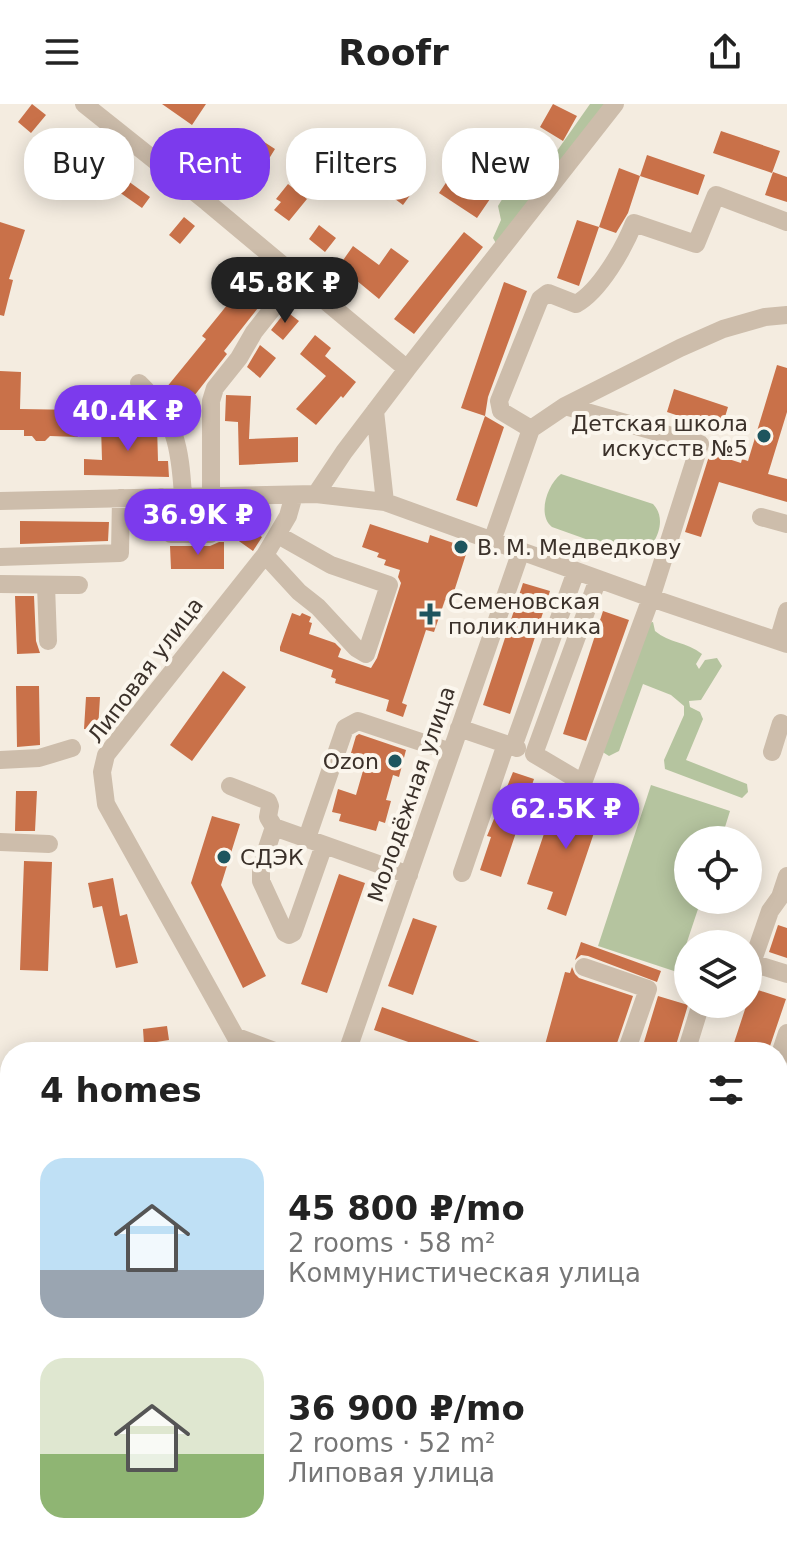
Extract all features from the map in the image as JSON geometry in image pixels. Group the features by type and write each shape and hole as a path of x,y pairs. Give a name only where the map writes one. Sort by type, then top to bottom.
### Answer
{"street":[{"path":"84,104 407,369"},
{"path":"316,494 407,369 615,104"},
{"path":"531,429 501,411 499,401 540,299 548,293 576,304 588,298 623,248 634,223 696,244 716,195 787,222"},
{"path":"211,496 211,401 215,388 297,278"},
{"path":"492,541 531,429 565,406 709,335 765,317 787,315"},
{"path":"139,383 153,396 170,423 180,451 183,496"},
{"path":"459,728 534,754 583,783 651,598 700,444 565,406"},
{"path":"375,411 385,502"},
{"path":"0,501 316,494 385,502 782,642 787,611"},
{"name":"Липовая улица","path":"239,1042 106,804 102,772 106,755 265,555 288,516 294,495"},
{"path":"161,497 171,534 210,534 233,496"},
{"path":"0,557 120,553 121,498"},
{"path":"761,517 787,524"},
{"path":"265,555 356,648 366,654 389,585 331,565 278,535"},
{"name":"Молодёжная улица","path":"351,1042 521,551"},
{"path":"462,873 576,571"},
{"path":"534,754 598,579"},
{"path":"0,584 79,585"},
{"path":"46,585 48,641"},
{"path":"772,752 784,724 787,704"},
{"path":"274,827 261,866 261,881 285,933 289,935 293,933 345,728 358,721 451,752"},
{"path":"0,760 39,758 72,748"},
{"path":"230,786 268,801 268,817 274,827 409,875"},
{"path":"0,842 49,844"},
{"path":"787,876 780,897 770,911 752,963 787,974"},
{"path":"584,967 648,989 629,1042"},
{"path":"689,1042 697,1018"}],"green space":[{"path":"590,104 606,104 559,165 559,148"},
{"path":"502,200 532,200 497,245 493,238 501,220 498,206"},
{"path":"561,474 653,504 658,511 660,526 649,548 636,557 552,527 545,515 546,500"},
{"path":"653,622 655,631 660,635 702,654 696,664 699,669 705,660 717,658 722,666 701,700 689,701 690,707 700,712 703,719 686,760 747,784 748,792 742,798 665,769 664,760 684,715 684,706 671,695 643,684 619,751 609,756 601,751 648,623"},
{"path":"651,785 730,811 725,826 674,826 674,914 696,914 691,930 674,930 674,971 598,946"}],"building":[{"path":"32,104 46,115 35,128 25,128 18,122"},
{"path":"162,104 206,104 192,125"},
{"path":"553,104 577,116 563,141 559,139 559,128 540,127"},
{"path":"721,131 780,151 772,173 713,153"},
{"path":"647,155 705,175 698,195 640,176"},
{"path":"619,168 640,176 628,213 616,233 599,227"},
{"path":"773,172 787,177 787,202 765,195"},
{"path":"134,185 150,197 142,208 130,200 134,200"},
{"path":"286,186 286,200 306,200 289,221 274,210 281,202 276,199"},
{"path":"450,200 489,200 477,218"},
{"path":"184,217 195,226 180,244 169,235"},
{"path":"577,220 599,227 579,286 557,278"},
{"path":"0,222 25,230 9,279 13,280 4,316 0,315"},
{"path":"319,225 336,238 325,252 309,239"},
{"path":"464,232 483,247 414,334 394,319"},
{"path":"353,246 379,265 391,248 409,261 379,299 339,266"},
{"path":"504,282 527,291 488,397 485,416 461,408"},
{"path":"245,283 265,299 183,410 172,401 166,388 206,339 202,336"},
{"path":"286,311 299,321 283,340 271,330"},
{"path":"315,335 331,348 325,356 356,382 316,425 296,409 326,376 300,354"},
{"path":"260,345 276,358 260,378 247,367"},
{"path":"777,365 787,368 787,412 768,474 787,479 787,502 719,482 701,537 685,532 710,453 741,463 742,459 748,461"},
{"path":"0,371 21,372 20,409 79,410 78,437 50,436 45,441 36,441 32,436 24,436 24,430 0,430"},
{"path":"127,385 131,403 108,406 105,387"},
{"path":"674,389 728,407 721,430 667,412"},
{"path":"226,395 251,396 249,439 298,437 298,462 239,465 238,422 225,421"},
{"path":"485,416 504,427 477,507 456,500"},
{"path":"157,425 158,461 168,461 169,477 84,475 84,459 102,460 101,426"},
{"path":"235,519 262,537 253,551 226,532"},
{"path":"20,521 109,522 108,541 20,544"},
{"path":"370,524 428,543 430,535 468,548 451,601 445,600 434,632 426,630 402,703 407,705 403,717 386,711 389,700 335,683 336,679 331,677 333,670 280,651 292,613 300,616 302,613 311,617 309,634 335,643 341,649 338,657 371,668 401,583 398,577 400,570 384,565 386,560 377,557 379,553 362,547"},
{"path":"224,542 224,569 171,569 170,546 210,546"},
{"path":"523,583 550,591 510,714 483,705"},
{"path":"15,596 34,596 36,641 40,653 17,654"},
{"path":"603,611 629,620 586,741 563,734"},
{"path":"223,671 246,687 192,761 170,745"},
{"path":"16,686 39,686 40,745 17,747"},
{"path":"86,697 100,697 98,730 84,729"},
{"path":"359,734 406,750 399,777 393,775 386,800 391,801 385,823 379,821 376,831 339,821 341,814 332,812 338,789 356,795 367,757 351,753"},
{"path":"513,772 534,779 501,877 480,870 491,837 487,836"},
{"path":"16,791 37,791 35,831 15,831"},
{"path":"570,791 604,803 566,916 547,909 553,892 527,884 549,819 559,823"},
{"path":"212,816 240,824 221,885 266,976 243,988 191,883"},
{"path":"24,861 52,862 48,971 20,970"},
{"path":"339,874 365,883 327,993 301,984"},
{"path":"113,878 120,916 127,914 138,963 116,968 102,906 93,908 88,883"},
{"path":"413,918 437,926 413,995 388,986"},
{"path":"778,925 787,928 787,958 769,952"},
{"path":"581,942 661,971 657,982 588,956 581,955 575,960"},
{"path":"572,967 579,978 633,996 617,1042 546,1042 565,972 570,973"},
{"path":"762,991 786,999 771,1042 734,1042 742,1018 762,1018"},
{"path":"658,996 674,1001 674,1018 684,1018 677,1042 644,1042"},
{"path":"382,1007 480,1042 408,1042 374,1030"},
{"path":"167,1026 169,1040 144,1042 143,1029"}],"place":[{"name":"Детская школа искусств №5","path":"764,436"},
{"name":"В. М. Медведкову","path":"461,547"},
{"name":"Семеновская поликлиника","path":"430,614"},
{"name":"Ozon","path":"395,761"},
{"name":"СДЭК","path":"224,857"}]}
